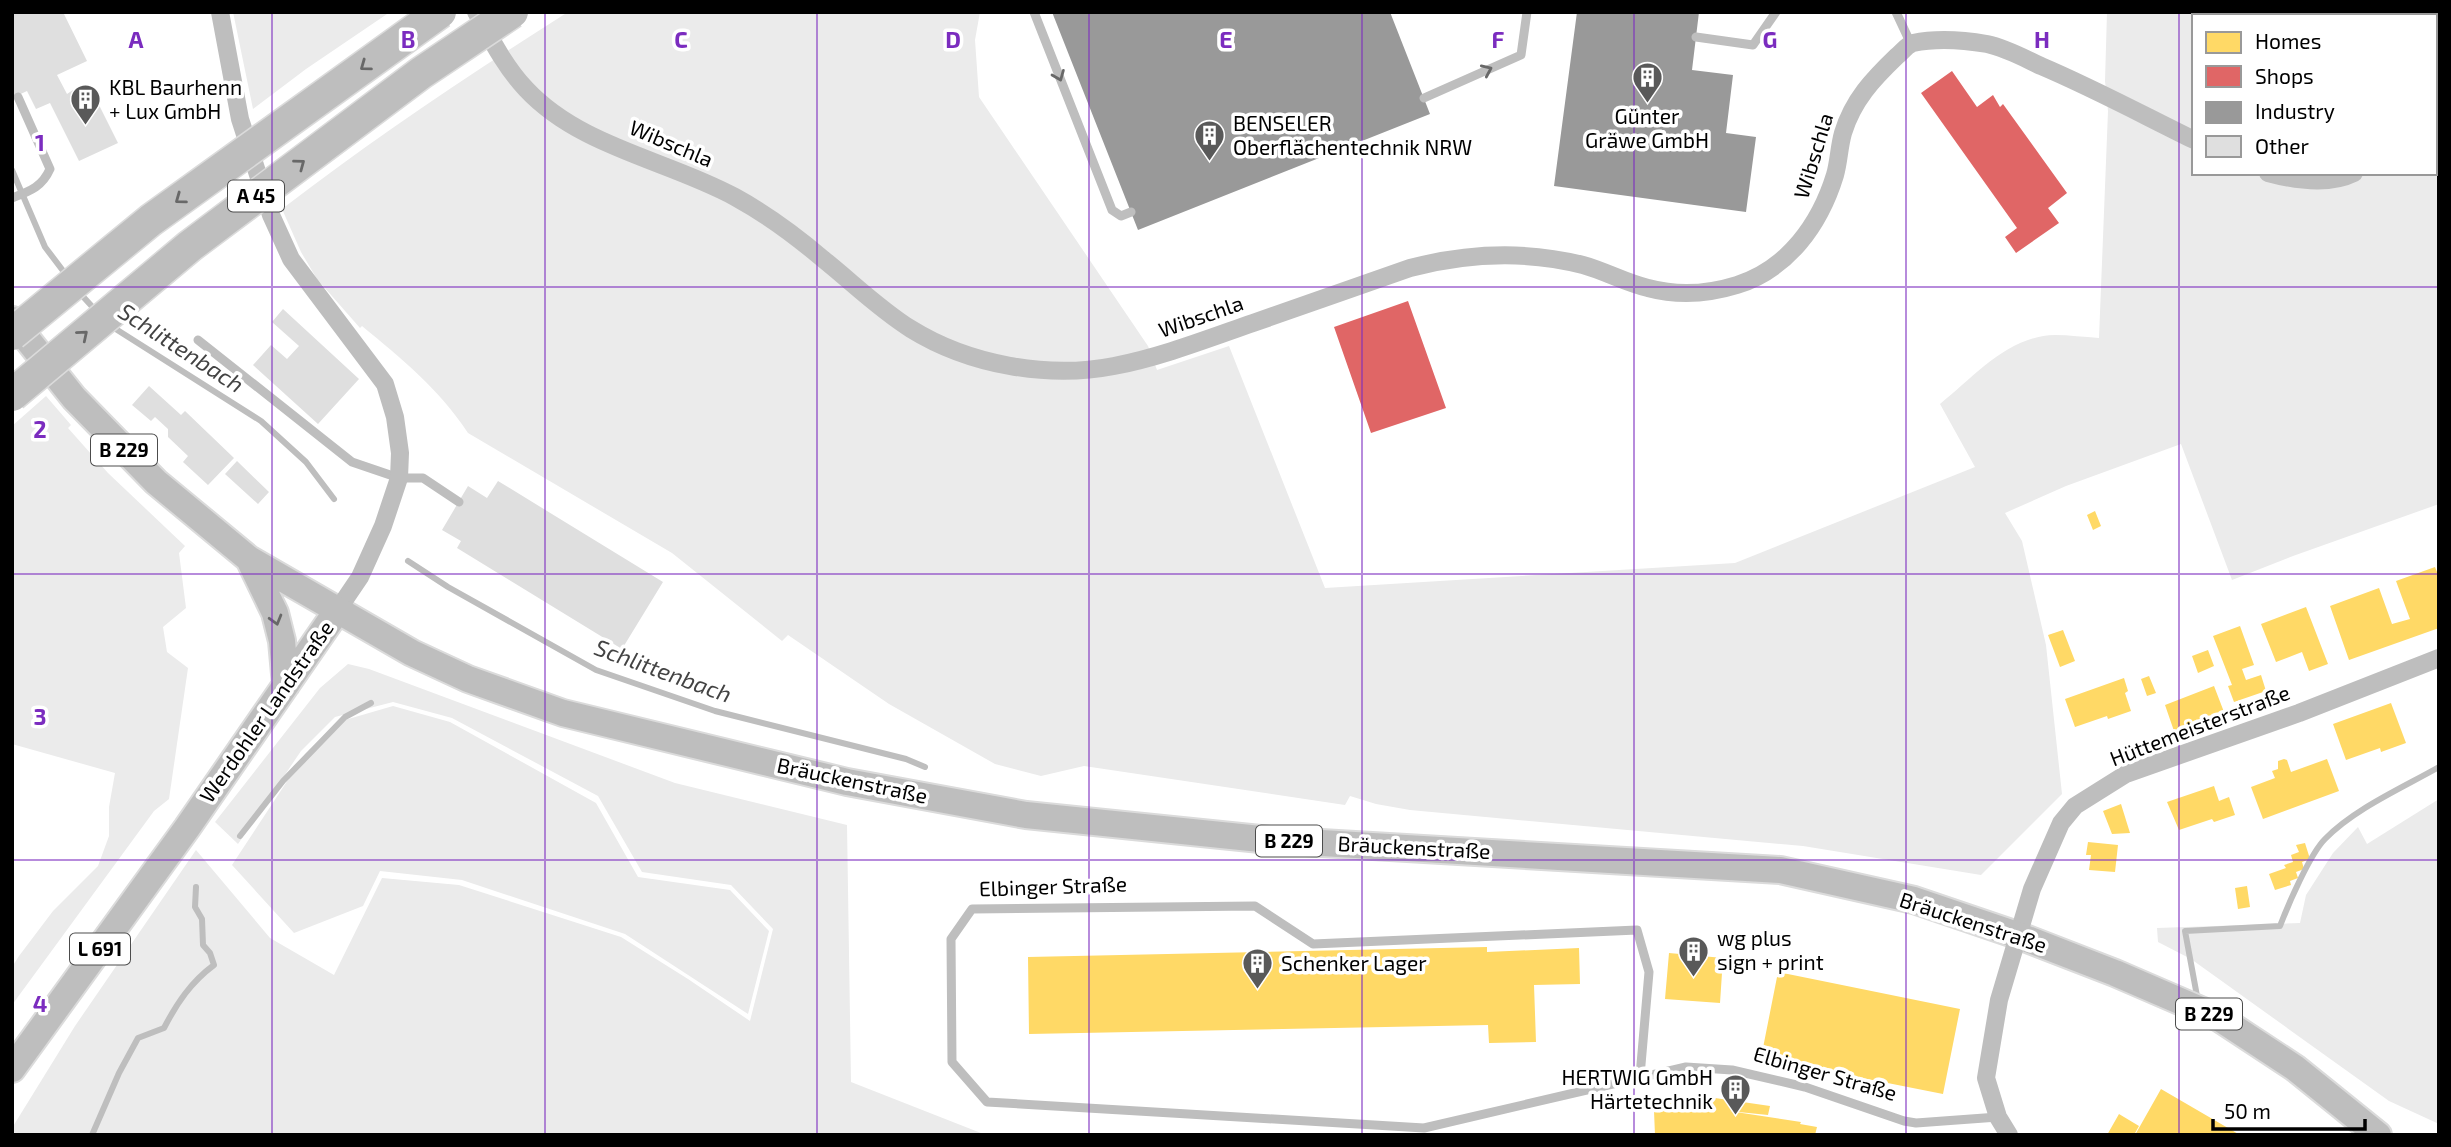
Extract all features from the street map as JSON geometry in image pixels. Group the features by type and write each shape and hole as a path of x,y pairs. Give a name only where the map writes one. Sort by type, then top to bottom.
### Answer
{"highway":[{"name":"A 45","path":"12,334 151,220 440,12"},
{"name":"A 45","path":"12,395 190,246 421,73 512,12"}],"main road":[{"name":"Werdohler Landstraße","path":"12,320 74,398 156,482 249,559 337,611 187,828 12,1069"},
{"name":"B 229","path":"249,559 275,613 282,640 286,685"},
{"name":"Bräuckenstraße","path":"337,611 412,653 468,679 563,713 847,782 1026,815 1270,840 1780,870 1914,900 2017,935 2219,1018 2295,1068 2378,1135"}],"street":[{"path":"220,12 240,119 271,215 291,259 385,384 395,417 400,453 399,478 383,526 360,577 337,611"},
{"name":"Wibschla","path":"476,12 500,56 525,88 541,104 577,128 629,152 687,173 743,202 786,229 883,310 933,341 997,363 1055,371 1096,369 1152,357 1410,268 1447,259 1515,253 1544,257 1584,265 1647,288 1670,292 1696,293 1741,283 1780,262 1808,233 1820,214 1836,173 1843,134 1854,106 1864,89 1911,44"},
{"path":"1911,44 1956,40 1990,44 2062,75 2192,139"},
{"path":"2278,175 2310,181 2350,175"},
{"name":"Hüttemeisterstraße","path":"2017,935 2032,889 2061,823 2075,806 2090,795 2136,770 2286,718 2439,658"},
{"path":"2009,1135 1998,1117 1986,1078 1999,1000 2017,935"}],"lane":[{"path":"1034,12 1112,210 1121,216 1131,212"},
{"path":"1424,98 1521,55 1527,12"},
{"path":"1696,37 1753,45 1776,12"},
{"path":"1896,12 1911,44"},
{"path":"12,198 44,182 50,169 18,97"},
{"path":"198,340 352,462 399,478 423,478 459,502"},
{"name":"Elbinger Straße","path":"1640,1076 1648,972 1637,930 1313,944 1255,906 972,909 951,939 952,1062 987,1102 1424,1128 1686,1067 1732,1070 1805,1087 1916,1123 1998,1117"}],"shaded area":[{"path":"233,12 390,12 253,109"},
{"path":"568,12 980,12 975,40 979,97 1148,346 1157,370 1229,346 1325,588 1735,563 1975,467 1940,404 1993,359 2022,342 2055,335 2099,338 2108,111 2105,81 2107,12 2367,12 2368,14 2192,14 2192,175 2437,175 2437,138 2439,504 2232,580 2181,444 2066,486 2005,513 2022,541 2046,645 2062,794 1981,875 1803,846 1410,810 1350,796 1345,805 1084,766 1041,776 995,764 889,704 788,635 782,641 672,553 468,433 445,403 419,376 362,326 360,328 317,279 301,252 282,209 423,107"},
{"path":"46,396 71,425 68,428 108,473 185,546 179,553 186,608 163,627 167,652 188,668 169,799 154,811 12,1005 12,967 53,911 98,866 109,836 109,807 115,773 12,744 12,426"},
{"path":"348,664 369,669 675,783 847,825 851,1082 986,1135 12,1135 12,1128 75,1026 196,850 270,938 334,975 382,878 459,885 621,937 750,1021 773,929 731,885 642,872 598,796 452,718 393,702 335,717 301,751 238,844 215,822 320,688"},
{"path":"393,706 450,722 596,803 638,877 730,890 769,931 748,1014 625,934 462,880 380,871 363,906 294,933 232,865 305,754 338,722"},
{"path":"2439,799 2439,1124 2389,1101 2191,959 2158,942 2157,928 2300,923 2306,895 2333,853 2358,827 2367,844"}],"building: Homes":[{"path":"2095,511 2101,526 2093,530 2087,515"},
{"path":"2435,567 2439,577 2439,628 2349,660 2330,606 2379,588 2392,624 2410,619 2396,581"},
{"path":"2306,607 2328,664 2309,671 2302,652 2276,662 2261,624"},
{"path":"2240,626 2254,665 2242,669 2246,680 2261,675 2266,691 2234,702 2228,686 2232,685 2213,636"},
{"path":"2063,630 2075,661 2060,667 2048,635"},
{"path":"2208,650 2214,666 2198,673 2192,656"},
{"path":"2149,676 2156,693 2147,696 2141,679"},
{"path":"2124,678 2128,691 2125,693 2131,711 2075,727 2065,699"},
{"path":"2214,686 2224,712 2174,731 2165,705"},
{"path":"2391,703 2406,743 2381,752 2380,748 2346,760 2333,724"},
{"path":"2327,759 2339,791 2263,819 2251,787 2275,778 2272,771 2278,769 2278,761 2287,760 2291,772"},
{"path":"2214,786 2219,801 2229,797 2235,815 2179,830 2167,802"},
{"path":"2121,804 2130,833 2112,834 2103,811"},
{"path":"2088,842 2118,845 2115,872 2089,870 2091,855 2086,855"},
{"path":"2305,843 2310,859 2302,862 2304,869 2296,872 2298,878 2290,881 2291,885 2275,890 2269,874 2286,868 2284,865 2293,862 2291,855 2299,852 2296,845"},
{"path":"2247,886 2250,907 2238,909 2235,888"},
{"name":"Schenker Lager","path":"1487,947 1487,952 1579,948 1580,984 1534,985 1536,1042 1489,1043 1488,1025 1029,1034 1028,957"},
{"name":"wg plus sign + print","path":"1669,953 1723,958 1720,1003 1665,999"},
{"path":"1778,972 1960,1009 1943,1094 1761,1058"},
{"path":"2161,1089 2240,1135 2135,1135"},
{"path":"1715,1098 1770,1106 1768,1115 1729,1111 1801,1122 1800,1124 1817,1127 1815,1135 1655,1135 1654,1111 1670,1110 1670,1101"},
{"path":"2119,1114 2139,1126 2134,1135 2107,1135"}],"building: Shops":[{"path":"1952,71 1977,107 1993,95 2000,107 2003,104 2067,193 2048,208 2059,223 2016,253 2005,237 2017,228 1921,93"},
{"path":"1408,301 1446,408 1371,433 1334,327"}],"building: Industry":[{"name":"BENSELER Oberflächentechnik NRW","path":"1052,12 1390,12 1430,114 1138,230"},
{"name":"Günter Gräwe GmbH","path":"1577,12 1699,12 1692,70 1733,75 1726,133 1756,137 1746,212 1554,186"}],"building: Other":[{"path":"12,12 63,12 87,61 57,75 67,94 73,90 84,112 99,105 118,143 79,161 50,103 36,109 27,91 12,98"},
{"path":"283,309 359,379 318,424 253,365 271,345 287,359 299,346 272,322"},
{"path":"149,386 181,415 185,411 234,458 208,485 183,462 188,456 168,437 168,429 155,417 151,421 132,405"},
{"path":"237,461 269,492 258,504 225,474"},
{"path":"498,481 663,582 622,649 457,548 461,541 442,530 468,486 487,498"}],"waterway":[{"name":"Schlittenbach","path":"12,170 45,247 67,276"},
{"name":"Schlittenbach","path":"77,290 98,313"},
{"name":"Schlittenbach","path":"111,326 261,421 306,462 334,499"},
{"name":"Schlittenbach","path":"408,561 448,587 596,670 715,711 906,759 925,767"},
{"path":"240,836 283,781 345,717 371,703"},
{"path":"2197,996 2185,931 2280,926 2306,868 2325,839 2364,809 2439,767"},
{"path":"92,1135 119,1073 138,1038 164,1028 185,993 214,965 210,953 203,945 202,919 195,907 196,887"}],"place":[{"name":"Günter Gräwe GmbH","path":"1647,104"},
{"name":"KBL Baurhenn + Lux GmbH","path":"86,127"},
{"name":"BENSELER Oberflächentechnik NRW","path":"1210,163"},
{"name":"wg plus sign + print","path":"1694,978"},
{"name":"Schenker Lager","path":"1258,991"},
{"name":"HERTWIG GmbH Härtetechnik","path":"1736,1117"}]}
